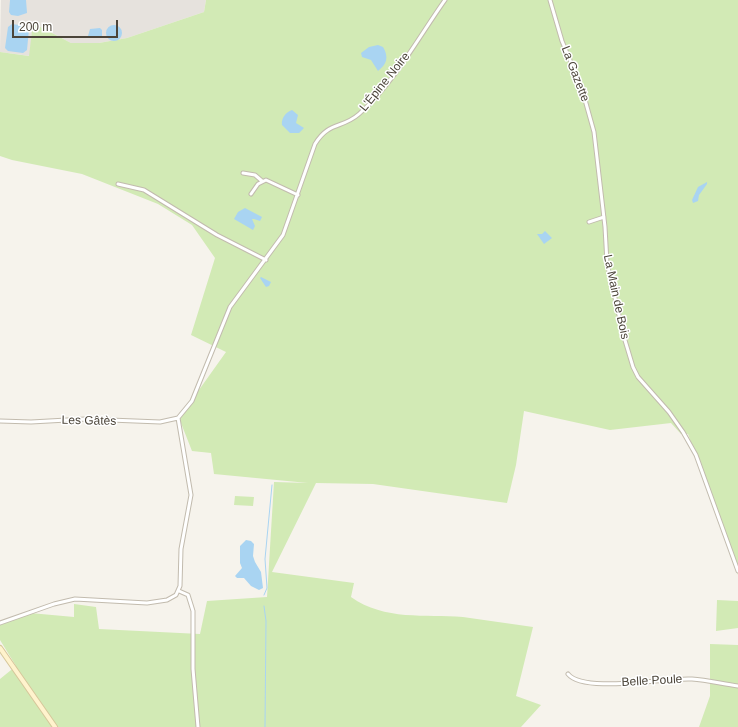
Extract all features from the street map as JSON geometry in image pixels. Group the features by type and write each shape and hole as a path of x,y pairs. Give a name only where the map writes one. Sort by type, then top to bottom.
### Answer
{"main road":[{"path":"0,648 55,727"}],"street":[{"name":"L'Épine Noire","path":"178,418 192,401 230,307 283,235 315,144 320,136 331,127 350,120 367,106 403,61 445,0"},
{"name":"La Gazette","path":"550,0 562,41 582,89 596,141"},
{"name":"La Main de Bois","path":"596,141 604,216 607,263 624,337 633,367 638,377 669,412 685,435 696,455 738,571"},
{"path":"243,173 255,175 262,181 269,181 298,195"},
{"path":"251,194 262,181"},
{"path":"118,184 144,190 217,236 266,260"},
{"path":"589,222 604,216"},
{"path":"0,623 54,604 75,599 154,603 173,598 179,591 181,548 191,495 178,418"},
{"name":"Les Gâtès","path":"0,421 31,422 85,419 160,422 178,418"},
{"path":"179,591 188,595 192,603 198,727"},
{"name":"Belle Poule","path":"568,674 580,682 610,684 692,679 738,686"}],"shaded area":[{"path":"1,0 206,0 204,12 127,38 99,43 71,43 33,23 30,56 0,52"}],"green space":[{"path":"206,0 738,0 738,575 688,434 681,434 671,423 610,430 524,411 516,465 507,503 373,484 316,483 272,572 354,583 351,597 364,605 391,613 420,616 463,617 533,627 516,696 541,705 521,727 0,727 0,679 16,666 0,640 0,625 30,613 74,617 74,604 96,607 99,629 200,634 207,601 267,597 274,482 308,483 214,474 211,453 192,451 179,418 226,352 191,335 215,258 192,225 158,204 82,174 12,160 0,156 0,52 29,56 33,23 71,43 99,43 127,38 204,12"},
{"path":"235,496 254,497 253,506 234,505"},
{"path":"717,600 738,601 738,628 716,631"},
{"path":"710,644 738,645 738,727 699,727 710,696"}],"water":[{"path":"10,0 26,0 27,13 18,16 11,15 9,12"},
{"path":"12,24 26,26 29,29 27,50 23,53 8,51 5,48 8,27"},
{"path":"114,25 121,30 122,33 117,40 114,41 107,36 106,33 111,26"},
{"path":"100,28 102,30 102,38 88,36 90,29"},
{"path":"378,45 383,47 386,54 386,60 378,71 371,60 362,57 361,53 369,47"},
{"path":"292,110 298,115 296,123 304,128 299,133 290,133 282,125 284,116"},
{"path":"707,182 699,195 698,201 693,203 692,200 698,187"},
{"path":"245,208 262,217 260,221 252,219 255,226 253,230 234,219 238,212"},
{"path":"545,231 552,238 544,244 537,234 542,234"},
{"path":"261,277 271,282 269,286 266,287 260,278"},
{"path":"246,540 251,541 254,544 253,556 261,572 263,588 259,590 251,586 244,578 237,578 235,576 242,568 240,563 240,546"}],"waterway":[{"path":"264,595 267,588 265,559 272,485"},
{"path":"264,606 266,621 265,727"}]}
